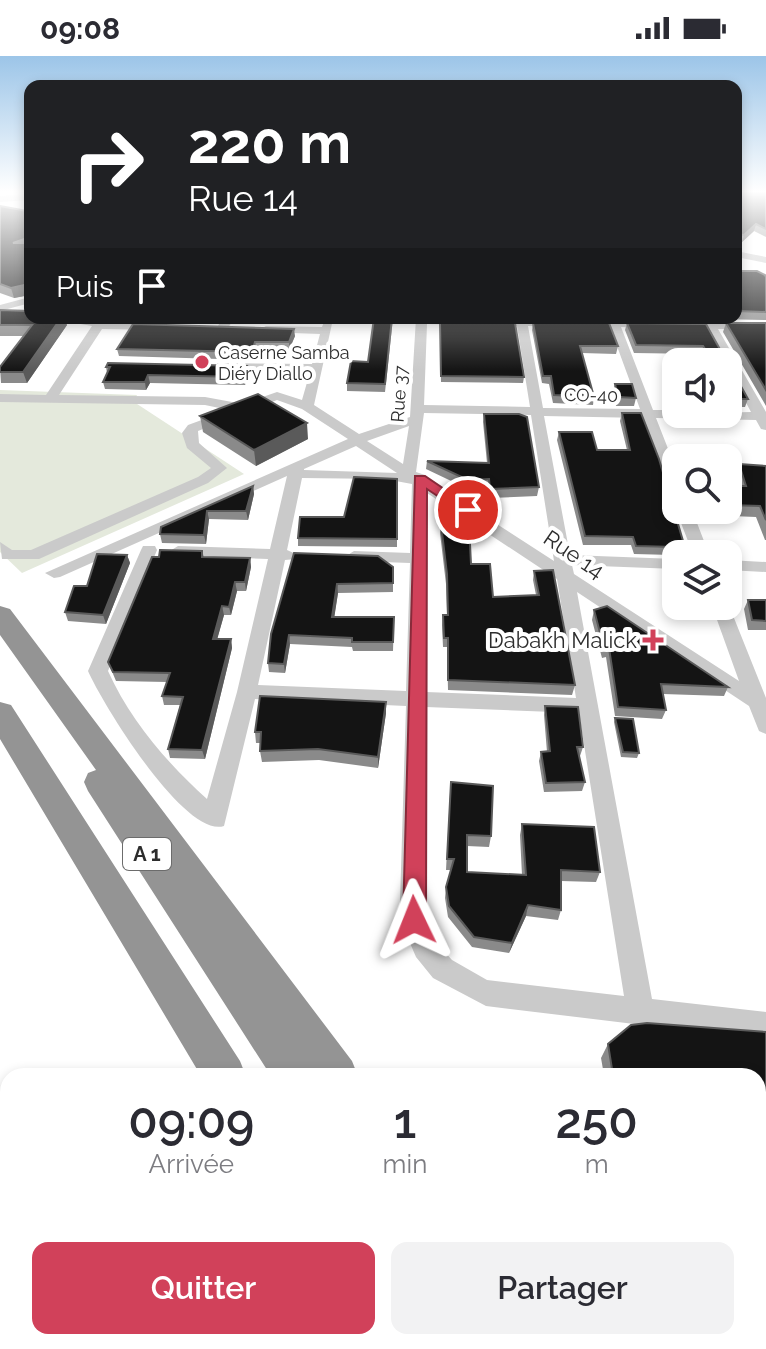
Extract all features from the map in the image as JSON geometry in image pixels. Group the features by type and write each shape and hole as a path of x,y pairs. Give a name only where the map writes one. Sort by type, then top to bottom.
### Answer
{"highway":[{"path":"0,615 331,1068"},
{"name":"A 1","path":"0,630 291,1068"},
{"name":"A 1","path":"0,713 220,1068"}],"street":[{"path":"742,257 766,262"},
{"path":"742,258 766,262"},
{"path":"0,308 24,302"},
{"path":"0,315 19,317"},
{"path":"207,328 222,324"},
{"path":"228,324 238,329"},
{"path":"252,329 328,324 307,406"},
{"name":"Rue 37","path":"422,324 416,414 418,558 412,902 417,938 429,957 467,985 486,993 766,1026"},
{"path":"522,324 640,1010"},
{"name":"CO-40","path":"614,324 662,451"},
{"path":"709,324 764,420"},
{"path":"742,324 766,326"},
{"path":"50,398 99,325 176,327"},
{"path":"215,354 294,356 297,358 292,368"},
{"path":"201,365 317,368"},
{"name":"Rue 14","path":"0,547 8,555 33,555 203,480 220,468 192,445 189,433 193,428 277,396 307,406 348,430 357,440 564,567 763,704"},
{"path":"0,398 205,401 242,408"},
{"name":"CO-40","path":"416,414 537,412 764,420"},
{"path":"54,573 296,470 416,414"},
{"path":"296,470 416,477"},
{"path":"149,550 98,671 105,692 150,751 198,808 216,819 218,796 247,692 296,470"},
{"path":"104,551 309,555"},
{"path":"340,556 418,558"},
{"path":"564,567 662,564"},
{"path":"742,566 766,567"},
{"path":"727,620 763,704 766,726"},
{"path":"247,692 587,706"}],"shaded area":[{"path":"0,390 137,395 134,402 244,474 22,573 0,552"}],"building":[{"path":"0,250 24,250 24,285 11,288 0,284"},
{"path":"742,271 757,271 765,275 766,312 742,311"},
{"path":"0,310 24,311 24,324 57,324 23,372 0,372 0,367 32,325 0,325"},
{"path":"766,323 766,390 727,324"},
{"path":"133,324 294,329 289,342 255,342 252,352 117,349"},
{"path":"373,324 391,324 385,384 347,383 351,361 368,362"},
{"path":"440,324 515,324 524,377 441,376"},
{"path":"533,324 609,324 618,346 580,346 594,397 554,395 551,376 543,376"},
{"path":"627,324 706,324 719,348 636,345"},
{"path":"108,363 247,366 244,377 148,375 145,382 103,382 110,367 106,367"},
{"path":"615,384 632,384 636,398 618,397"},
{"path":"258,394 307,423 254,450 200,416"},
{"path":"622,413 641,413 662,469 662,524 678,524 683,540 662,540 662,547 636,546 633,537 585,536 559,432 592,432 597,450 630,450"},
{"path":"484,414 519,414 527,417 539,487 490,489 489,479 468,480 427,461 489,463"},
{"path":"742,464 766,466 766,520 760,506 742,505 742,486 746,486"},
{"path":"354,477 397,479 397,539 298,538 300,517 344,517"},
{"path":"253,486 246,511 207,511 204,535 160,534 161,527"},
{"path":"460,522 470,544 471,564 490,564 493,597 539,595 534,571 553,570 575,685 448,680 448,638 444,638 443,615 448,615 447,574 441,524"},
{"path":"160,550 202,551 202,557 250,558 245,582 235,582 229,607 222,606 213,639 231,639 202,750 168,749 183,697 162,696 170,673 113,672 108,662 152,557 159,557"},
{"path":"294,553 378,556 393,567 393,583 337,584 332,617 394,617 393,642 352,642 352,638 289,635 284,664 268,663 271,634"},
{"path":"97,554 127,555 103,615 65,612 74,586 87,586"},
{"path":"748,600 766,600 766,621 752,620"},
{"path":"607,606 728,687 661,684 666,710 618,707 609,648 604,648 594,610"},
{"path":"260,696 386,702 378,757 318,749 260,751 261,732 255,732"},
{"path":"545,706 578,707 583,747 577,747 585,782 546,783 541,752 550,751"},
{"path":"615,718 633,719 639,753 623,752"},
{"path":"451,782 493,786 491,836 467,835 467,872 526,875 522,824 594,827 600,872 561,870 561,910 528,905 512,943 474,937 449,906 446,887 454,859 447,859"},
{"path":"647,1023 766,1032 766,1068 612,1068 608,1044 631,1025"}],"place":[{"name":"Caserne Samba Diéry Diallo","path":"202,362"},
{"name":"Dabakh Malick","path":"653,640"}],"route":[{"path":"414,920 420,478 468,510"}]}
